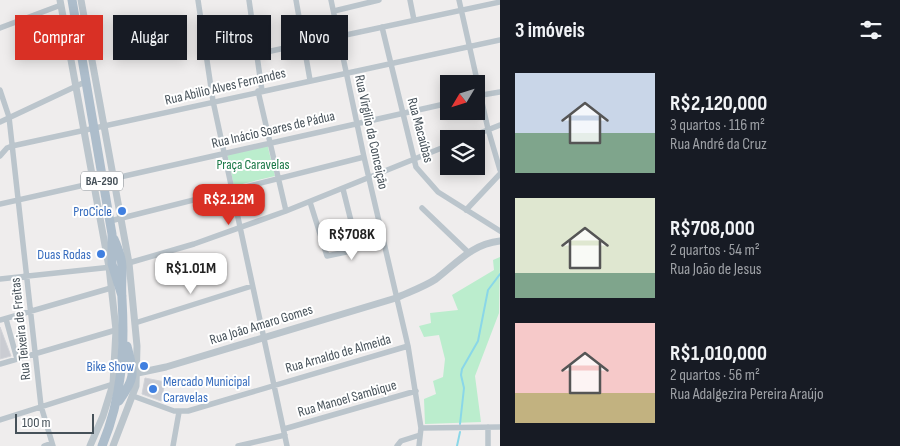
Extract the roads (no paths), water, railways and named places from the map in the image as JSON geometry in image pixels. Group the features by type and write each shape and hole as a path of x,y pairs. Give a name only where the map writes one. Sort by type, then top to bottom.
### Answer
{"main road":[{"name":"BA-290","path":"72,0 79,15"},
{"name":"BA-290","path":"83,60 85,82 98,128 98,181 110,220 112,267 122,296"},
{"name":"BA-290","path":"112,234 125,264 122,296 124,336 131,372"},
{"path":"125,264 118,274 112,267 125,264"},
{"path":"117,383 124,384 131,372"},
{"path":"117,383 131,372"},
{"path":"101,445 131,372"},
{"path":"117,383 117,403"}],"street":[{"path":"79,15 81,0"},
{"path":"198,0 223,153 288,446"},
{"path":"249,0 251,15"},
{"path":"296,0 298,15"},
{"name":"Rua Virgilio da Conceição","path":"332,0 335,15"},
{"path":"334,11 380,0"},
{"path":"410,0 414,20"},
{"path":"459,0 475,75"},
{"path":"348,34 500,2"},
{"path":"0,28 61,3 83,131 98,181 112,267 111,288 116,330 117,383 90,446"},
{"name":"Rua Macaúbas","path":"382,27 414,159 428,182 466,210 500,231"},
{"name":"Rua Abilio Alves Fernandes","path":"12,146 500,40"},
{"path":"86,60 98,128 112,178 120,218 125,264 136,323 131,372 133,396 113,446"},
{"path":"257,60 260,91 286,211"},
{"path":"306,60 310,80"},
{"name":"Rua Virgilio da Conceição","path":"344,60 408,346 416,391 420,446"},
{"path":"0,122 85,82"},
{"name":"Rua Teixeira de Freitas","path":"0,90 9,117 41,406 52,445"},
{"path":"485,95 500,92"},
{"name":"Rua Inácio Soares de Pádua","path":"0,204 440,105"},
{"path":"485,119 500,170"},
{"path":"485,130 500,125"},
{"path":"0,156 7,148 12,146"},
{"path":"125,264 194,244 240,228 343,189 440,149"},
{"path":"110,220 364,157"},
{"path":"466,210 500,174"},
{"path":"310,202 324,252 328,256 351,251 357,245 343,189"},
{"path":"422,208 468,252"},
{"name":"Rua João Amaro Gomes","path":"131,372 396,298 431,282 468,252 489,243 500,241"},
{"path":"0,279 112,267"},
{"path":"136,323 252,286"},
{"path":"17,359 3,320 111,288"},
{"path":"0,364 116,330"},
{"name":"Rua Arnaldo de Almeida","path":"179,412 196,409 274,384 408,346"},
{"path":"0,420 117,383"},
{"name":"Rua Manoel Sambique","path":"238,446 416,391"},
{"path":"133,396 179,412 173,446"},
{"path":"397,446 420,432 500,427"},
{"path":"488,428 488,446"},
{"path":"44,446 52,445"}],"waterway":[{"path":"460,424 464,388 461,375 462,369 478,341 488,290 500,274"},
{"path":"457,446 460,432"}],"place":[{"name":"ProCicle","path":"122,211"},
{"name":"Duas Rodas","path":"101,254"},
{"name":"Bike Show","path":"144,366"},
{"name":"Mercado Municipal Caravelas","path":"153,389"}],"park label":[{"name":"Praça Caravelas","path":"253,164"}]}
